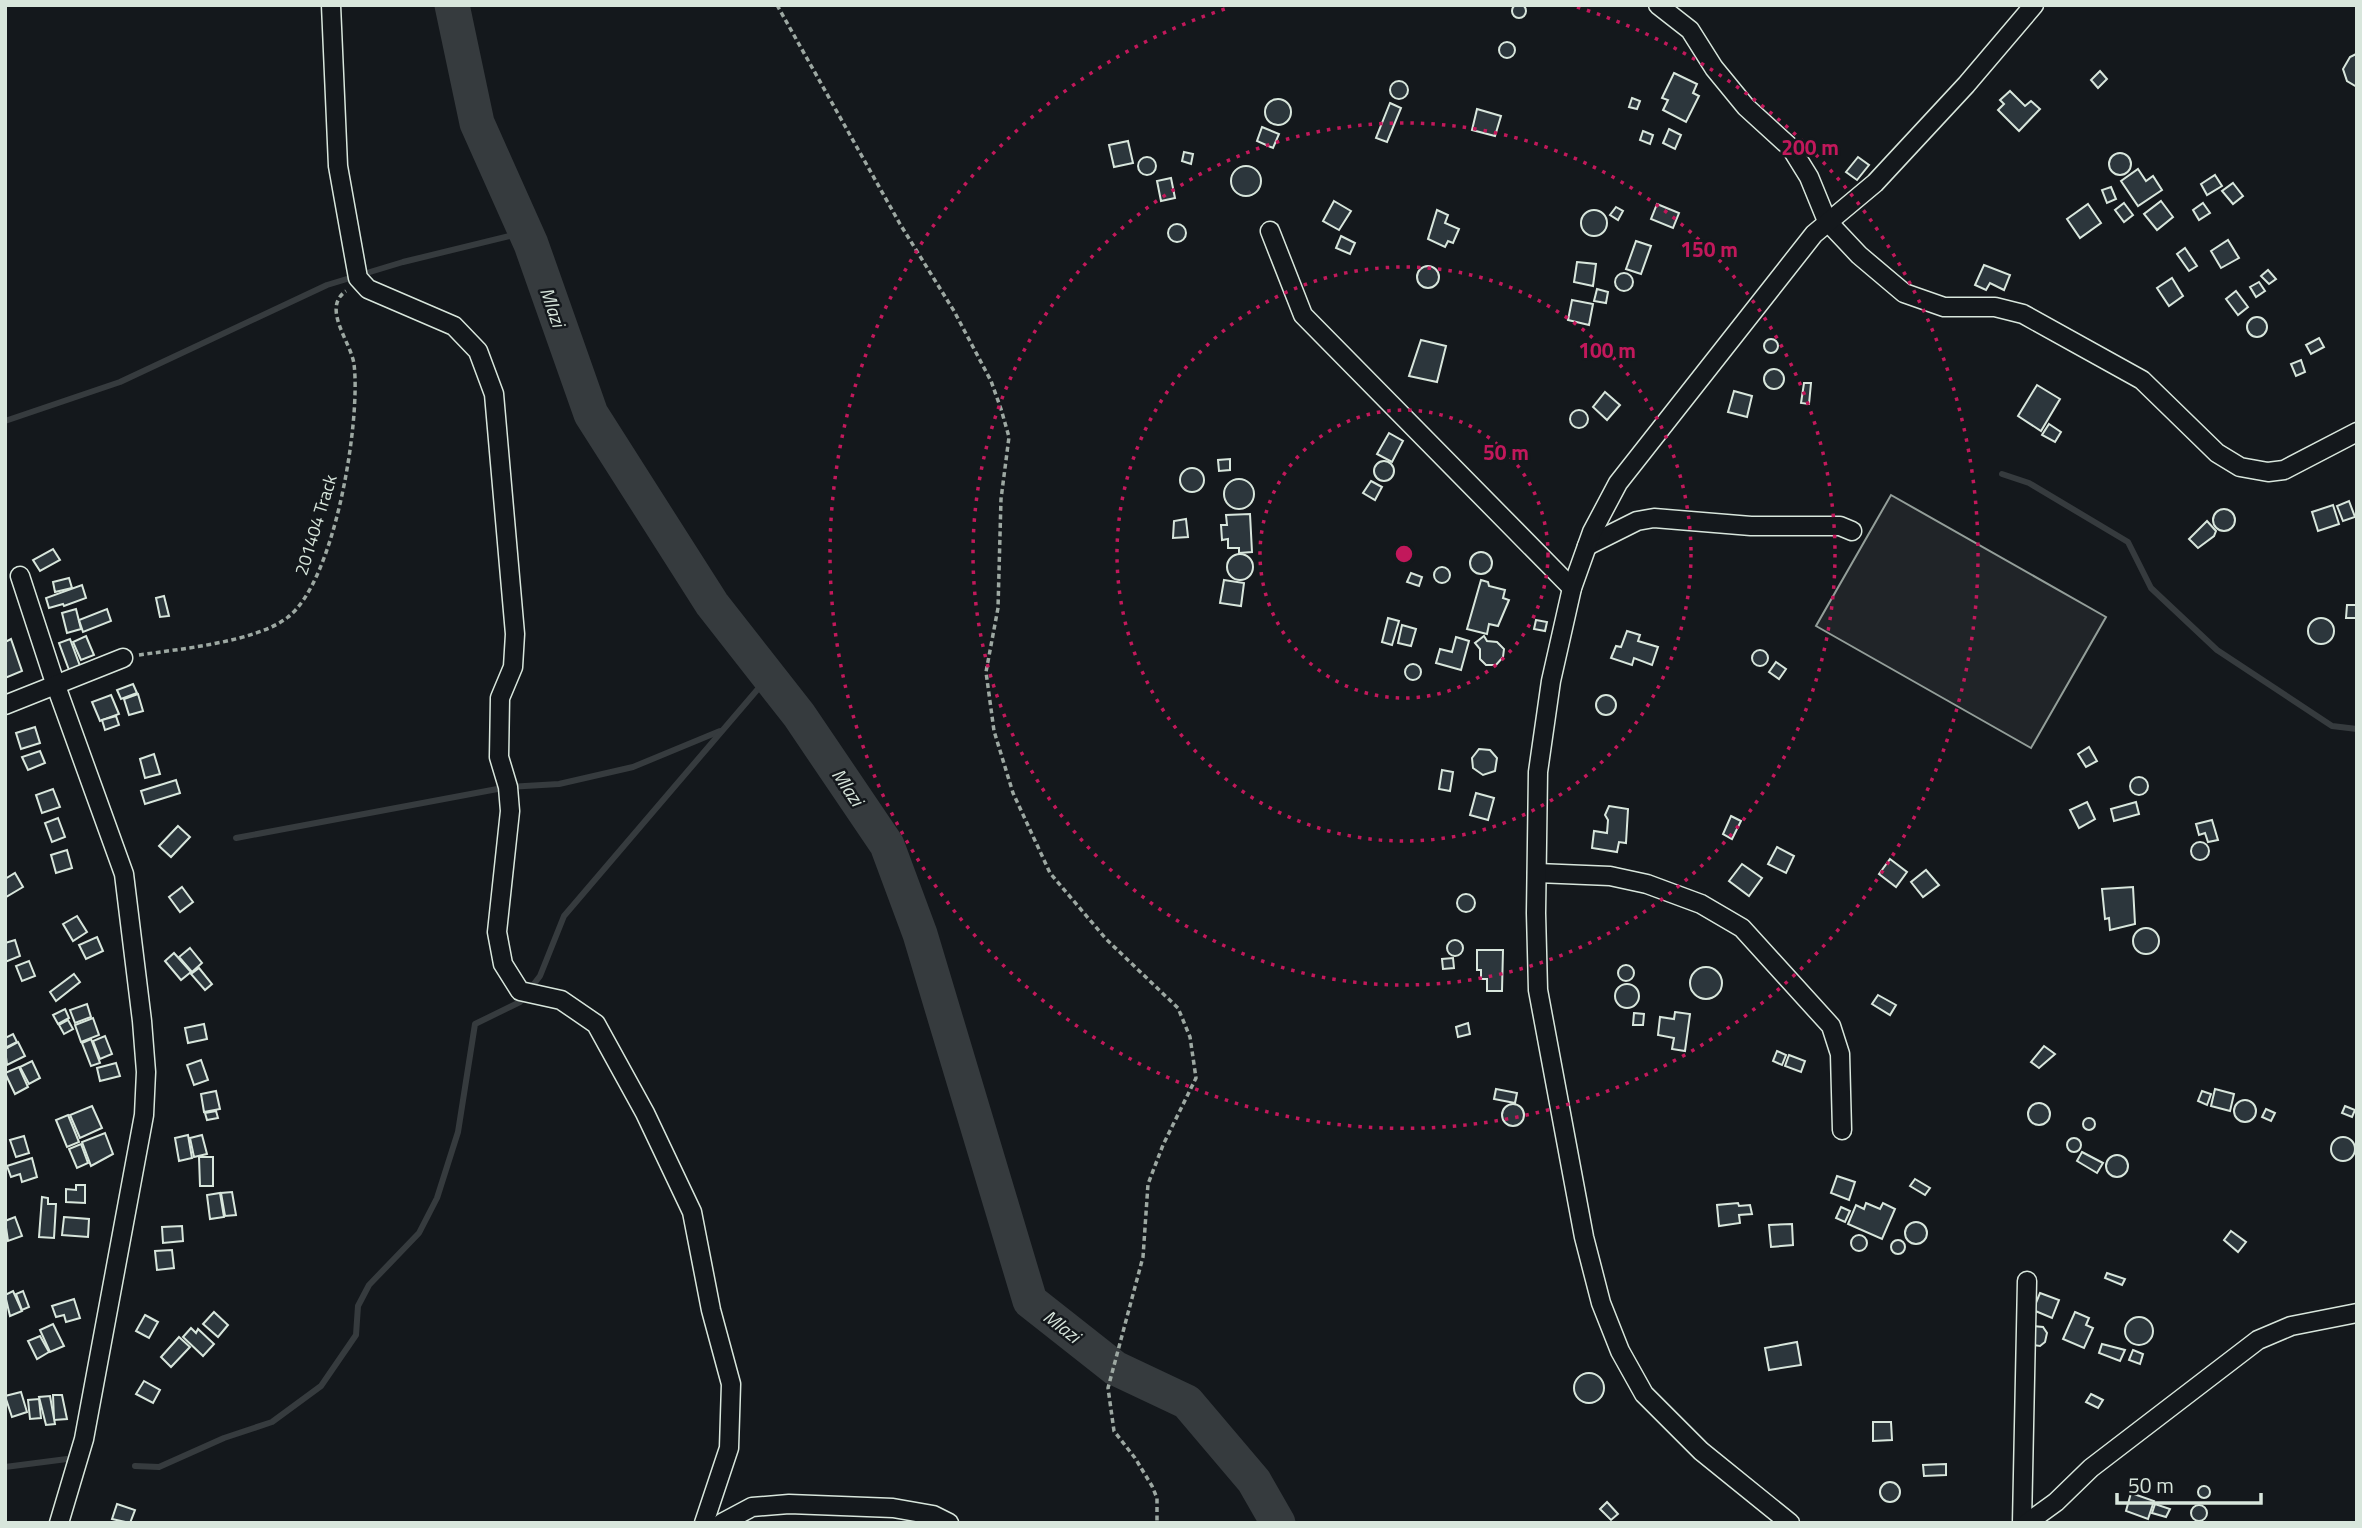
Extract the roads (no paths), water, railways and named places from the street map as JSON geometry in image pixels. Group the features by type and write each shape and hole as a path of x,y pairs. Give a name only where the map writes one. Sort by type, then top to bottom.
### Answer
{"street":[{"path":"331,5 338,166 358,278 368,289 454,326 478,351 494,394 515,634 513,667 500,698 499,757 508,787 510,811 497,932 503,964 520,991 561,1000 596,1024 645,1113 692,1212 710,1310 731,1384 729,1448 704,1523"},
{"path":"1790,1523 1701,1451 1644,1394 1620,1351 1601,1303 1584,1237 1541,1018 1536,955 1538,772 1550,681 1572,588 1605,504 1618,483 1758,302 1827,221 1875,183 1904,153 2034,5"},
{"path":"1663,7 1690,30 1714,68 1746,107 1791,148 1809,177 1827,221 1889,282 1915,299 1944,307 2011,309 2142,380 2217,453 2240,467 2268,472 2284,470 2357,432"},
{"path":"1270,231 1303,315 1572,588"},
{"path":"1587,546 1637,520 1654,518 1751,527 1840,526 1852,531"},
{"path":"20,576 55,683 124,874 146,1072 142,1124 84,1439 59,1523"},
{"path":"5,705 123,657"},
{"path":"1536,873 1610,876 1647,884 1701,904 1742,928 1831,1026 1840,1054 1842,1130"},
{"path":"2022,1523 2027,1281"},
{"path":"2027,1523 2056,1502 2112,1451 2258,1340 2291,1326 2357,1313"},
{"path":"722,1523 752,1507 789,1504 894,1508 933,1515 949,1523"}],"waterway":[{"name":"Mlazi","path":"452,5 477,123 531,244 591,414 712,604 799,715 887,845 920,934 1030,1301 1115,1368 1187,1402 1254,1481 1278,1523"},
{"path":"5,421 120,382 327,285 403,262 526,232"},
{"path":"2002,474 2029,483 2128,542 2151,588 2217,650 2332,726 2357,729"},
{"path":"135,1466 159,1467 224,1438 272,1422 321,1386 356,1335 358,1306 369,1285 419,1233 437,1198 458,1132 475,1024 520,1002 540,976 564,916 769,676"},
{"path":"236,838 508,787 559,784 633,767 720,731"},
{"path":"5,1467 67,1459"}]}
